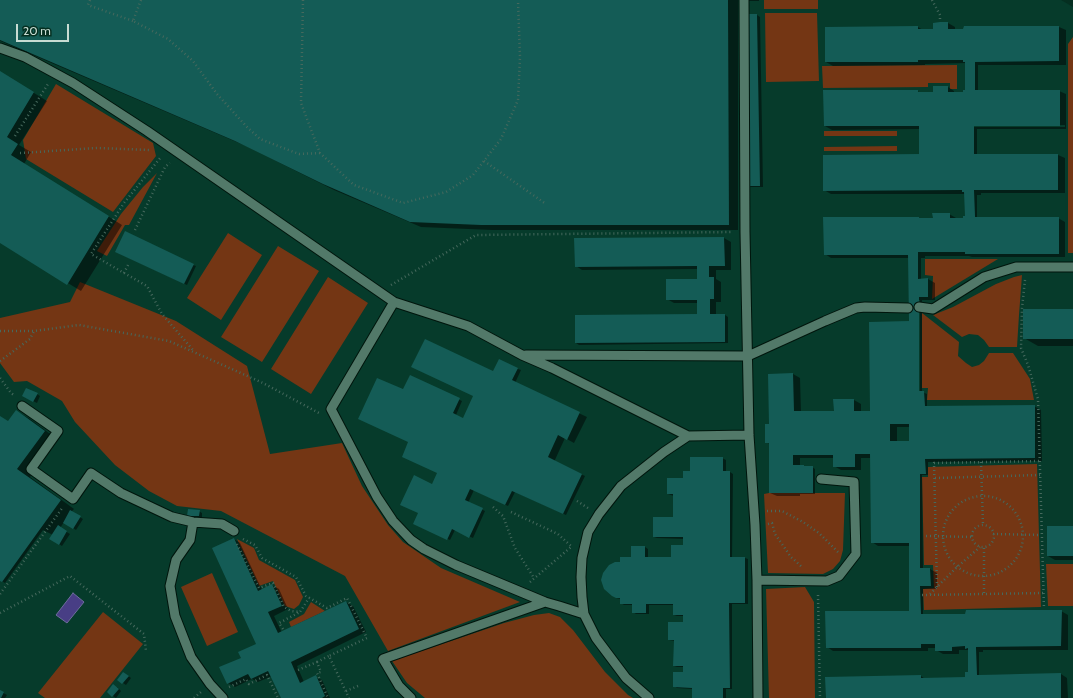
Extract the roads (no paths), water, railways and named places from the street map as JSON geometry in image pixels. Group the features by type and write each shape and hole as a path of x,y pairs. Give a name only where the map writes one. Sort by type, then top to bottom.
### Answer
{"lane":[{"path":"744,0 745,232 749,435 757,580 758,698"},
{"path":"0,48 26,57 73,83 147,131 168,149 181,155 394,302 468,326 522,355 552,368 688,436 749,435"},
{"path":"919,307 934,309 984,277 1016,267 1073,267"},
{"path":"394,302 331,409 377,497 393,521 411,540 424,549 456,565 520,592 545,602 584,614"},
{"path":"522,355 748,356 856,308 908,308"},
{"path":"22,406 58,431 31,469 73,499 91,473 121,493 172,517 193,522 222,524 236,534"},
{"path":"649,698 626,678 596,638 584,614 581,577 582,558 588,532 598,514 621,486 664,452 688,436"},
{"path":"757,580 827,581 839,576 850,564 856,554 854,482 821,479"},
{"path":"193,522 190,540 176,560 170,586 175,616 191,657 210,684 220,695"},
{"path":"411,698 399,686 383,659 545,602"}]}
